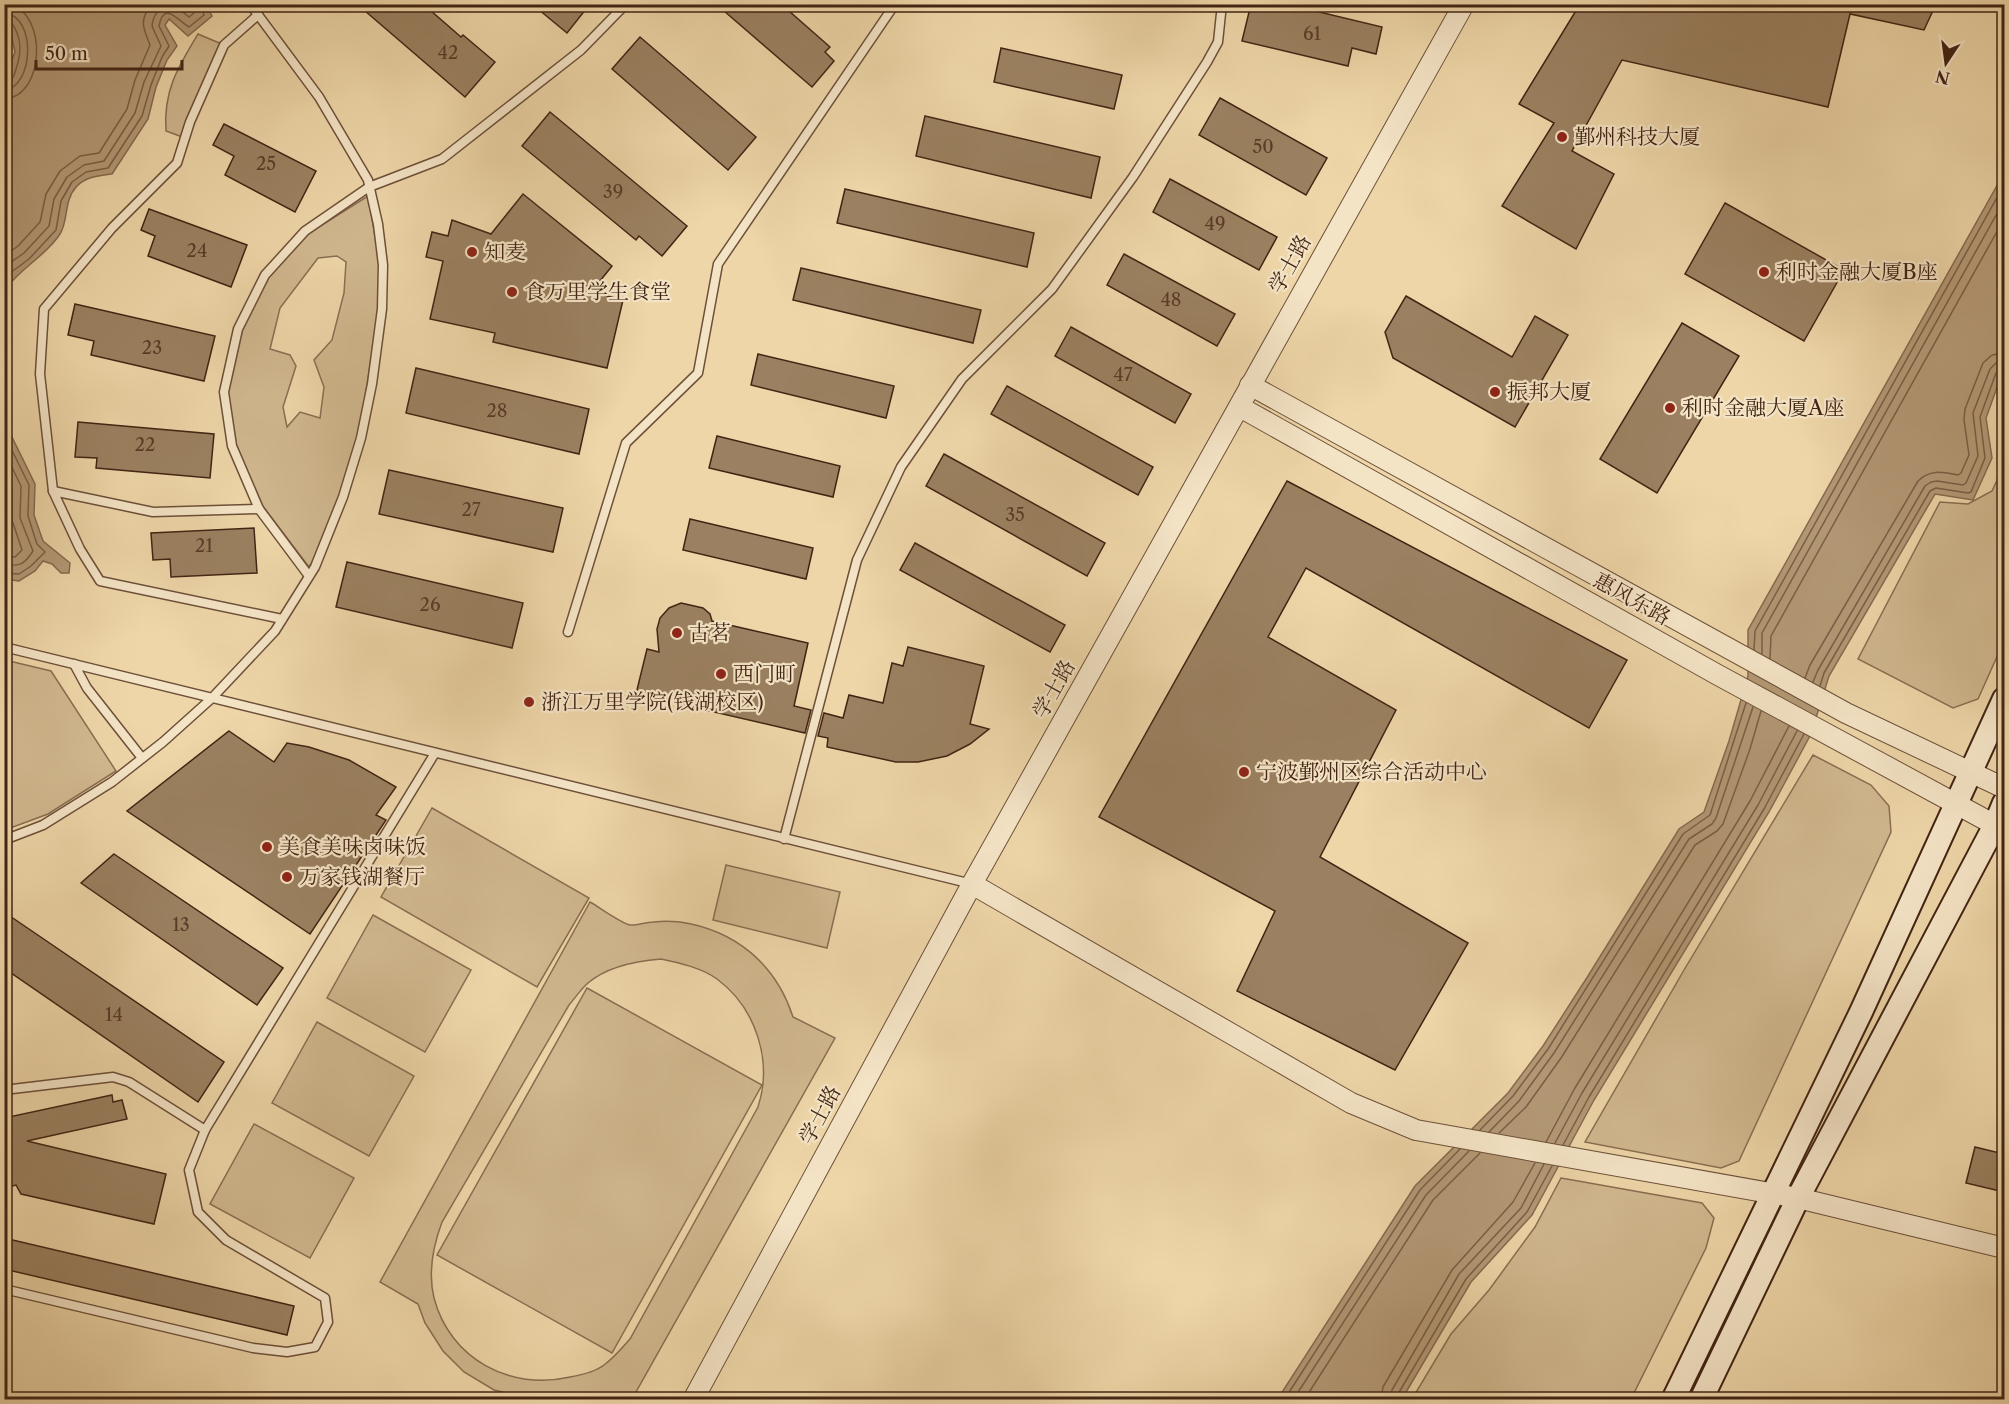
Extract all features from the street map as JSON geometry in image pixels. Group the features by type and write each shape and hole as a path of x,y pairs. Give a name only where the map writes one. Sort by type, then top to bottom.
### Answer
{"main road":[{"path":"1673,1400 1861,1012 2004,699"},
{"path":"1701,1400 1798,1198 2000,826 2004,803"}],"street":[{"name":"学士路","path":"693,1400 972,885 1464,4"},
{"name":"惠风东路","path":"1250,384 1846,713 2004,788"},
{"name":"惠风东路","path":"1240,406 1718,675 2000,826"},
{"path":"972,885 1351,1103 1416,1130 1798,1198 2004,1248"}],"lane":[{"path":"4,840 43,825 111,782 212,698 275,631 315,567 343,496 361,438 372,384 382,309 383,265 378,224 368,180 320,97 250,4"},
{"path":"309,576 259,509 232,446 224,392 238,329 264,275 305,231 369,187 442,159 581,50 626,4"},
{"path":"568,632 626,443 698,373 718,264 895,4"},
{"path":"784,838 857,560 901,467 962,379 1052,289 1133,177 1208,62 1218,42 1222,4"},
{"path":"258,15 224,45 190,122 177,163 112,228 44,309 40,374 53,490 80,549 100,581 282,619"},
{"path":"53,490 153,512 259,509"},
{"path":"4,647 972,885"},
{"path":"74,664 87,688 142,758"},
{"path":"4,1289 253,1348 287,1352 315,1347 328,1322 324,1298 225,1240 198,1212 189,1170 205,1130 435,753"},
{"path":"4,1090 113,1077 129,1083 205,1130"}],"shaded area":[{"path":"198,34 224,45 185,138 166,131 167,104 173,80"},
{"path":"368,196 380,265 378,314 357,438 343,488 309,567 259,501 234,445 225,392 241,332 265,280 306,235","holes":["337,256 346,262 344,293 332,340 314,360 324,387 320,418 300,412 287,427 283,407 296,366 290,355 270,349 280,308 318,258"]},
{"path":"2004,465 2004,641 1978,699 1953,708 1858,659 1940,502 1968,504 1992,491"},
{"path":"5,660 51,671 116,771 48,814 5,830"},
{"path":"1813,755 1871,785 1889,806 1891,832 1739,1161 1721,1168 1585,1142 1684,970"},
{"path":"432,808 589,898 537,987 381,897"},
{"path":"726,865 840,892 827,948 713,920"},
{"path":"590,902 626,924 680,922 700,926 735,942 751,953 776,981 793,1017 835,1038 632,1399 587,1399 582,1396 555,1399 523,1397 494,1390 464,1372 443,1351 425,1323 418,1304 380,1282","holes":["661,959 690,966 711,975 731,991 742,1005 758,1037 762,1054 762,1089 758,1107 630,1339 618,1353 600,1367 574,1376 548,1380 526,1379 505,1374 486,1366 468,1353 454,1338 442,1319 434,1298 431,1279 434,1250 442,1222 569,1005 580,991 596,977 613,968"]},
{"path":"373,915 471,970 425,1052 327,998"},
{"path":"587,988 762,1085 612,1353 437,1255"},
{"path":"317,1022 414,1076 369,1156 272,1103"},
{"path":"254,1124 354,1178 310,1258 210,1204"},
{"path":"1561,1178 1702,1203 1714,1218 1706,1248 1631,1399 1412,1399 1451,1334 1489,1290 1535,1227"}],"water":[{"path":"5,4 206,5 212,16 188,36 169,19 165,25 177,46 167,60 156,87 148,119 112,174 89,178 77,186 70,198 60,234 48,249 18,275 5,290 4,81 15,52 11,34 5,23"},
{"path":"2004,173 2004,368 1986,418 1992,458 1973,500 1935,494 1829,676 1811,734 1769,812 1594,1100 1532,1215 1471,1282 1402,1399 1277,1400 1415,1186 1508,1093 1543,1046 1679,829 1704,812 1729,741 1748,676 1748,630"},
{"path":"5,356 9,431 35,484 34,515 43,541 70,563 69,573 61,573 52,564 43,561 35,571 19,581 5,579"}],"building":[{"path":"357,4 423,4 461,37 463,35 495,62 465,97"},
{"path":"532,4 590,4 567,33"},
{"path":"716,4 781,4 830,47 825,52 834,61 812,87"},
{"path":"1251,4 1286,4 1382,27 1376,54 1352,48 1348,66 1242,41"},
{"name":"鄞州科技大厦","path":"1580,4 1936,4 1924,30 1850,14 1828,107 1622,60 1572,151 1614,174 1576,249 1502,206 1554,123 1519,104"},
{"path":"640,37 756,137 728,170 612,69"},
{"path":"1001,48 1122,75 1114,109 994,82"},
{"path":"1220,98 1327,158 1306,195 1199,135"},
{"path":"550,112 687,226 662,256 639,236 636,240 522,146"},
{"path":"925,116 1100,157 1091,198 916,156"},
{"path":"224,124 316,171 295,212 225,175 234,156 213,145"},
{"path":"1170,179 1277,237 1259,270 1153,212"},
{"path":"845,189 1034,233 1027,267 837,223"},
{"name":"食万里学生食堂","path":"523,194 612,266 591,292 623,300 607,368 493,342 495,333 430,319 443,261 426,257 432,232 448,236 452,220 491,234"},
{"name":"利时金融大厦B座","path":"1725,203 1844,270 1804,341 1685,274"},
{"path":"149,209 247,245 231,287 148,256 155,236 141,230"},
{"path":"1124,254 1235,314 1217,346 1107,285"},
{"path":"801,268 981,310 973,343 793,300"},
{"name":"振邦大厦","path":"1406,296 1512,357 1535,316 1568,335 1515,427 1393,358 1385,332"},
{"path":"75,304 215,336 204,381 91,355 94,341 68,335"},
{"name":"利时金融大厦A座","path":"1682,323 1739,356 1657,493 1600,459"},
{"path":"1071,327 1191,394 1175,423 1055,356"},
{"path":"758,354 894,386 886,418 751,385"},
{"path":"416,368 589,409 579,454 406,413"},
{"path":"1007,386 1153,467 1138,495 991,414"},
{"path":"78,422 214,434 210,478 96,468 97,458 75,457"},
{"path":"717,436 840,466 833,497 709,468"},
{"path":"944,454 1105,543 1087,576 926,486"},
{"path":"389,470 563,508 553,552 379,514"},
{"name":"宁波鄞州区综合活动中心","path":"1287,481 1627,660 1589,728 1306,568 1268,637 1396,710 1320,857 1468,943 1395,1070 1237,991 1275,911 1099,817"},
{"path":"690,519 813,548 806,579 683,550"},
{"path":"254,528 257,573 171,577 170,559 153,560 151,533"},
{"path":"915,543 1065,625 1050,652 900,570"},
{"path":"347,562 523,603 512,648 336,607"},
{"name":"西门町","path":"681,603 703,608 710,614 712,621 808,643 794,706 811,710 805,733 636,694 647,649 659,652 657,629 660,618 669,608"},
{"path":"908,647 984,666 970,724 989,729 970,744 947,756 918,762 896,762 827,747 828,738 818,736 824,713 843,718 849,695 883,703 892,663 903,666"},
{"name":"万家钱湖餐厅","path":"229,731 274,762 287,743 309,747 349,760 396,787 376,815 386,820 310,934 127,811"},
{"path":"114,854 283,968 257,1005 81,883"},
{"path":"4,912 224,1062 198,1102 4,968"},
{"path":"112,1095 113,1102 122,1100 127,1119 27,1141 166,1174 154,1224 21,1194 16,1185 4,1188 4,1118"},
{"path":"1975,1147 2004,1154 2004,1192 1966,1183"},
{"path":"4,1238 294,1306 287,1335 4,1269"}],"place":[{"name":"鄞州科技大厦","path":"1562,137"},
{"name":"知麦","path":"472,252"},
{"name":"利时金融大厦B座","path":"1764,272"},
{"name":"食万里学生食堂","path":"512,292"},
{"name":"振邦大厦","path":"1495,392"},
{"name":"利时金融大厦A座","path":"1670,408"},
{"name":"古茗","path":"677,633"},
{"name":"西门町","path":"721,674"},
{"name":"浙江万里学院(钱湖校区)","path":"529,702"},
{"name":"宁波鄞州区综合活动中心","path":"1244,772"},
{"name":"美食美味卤味饭","path":"267,847"},
{"name":"万家钱湖餐厅","path":"287,877"}]}
